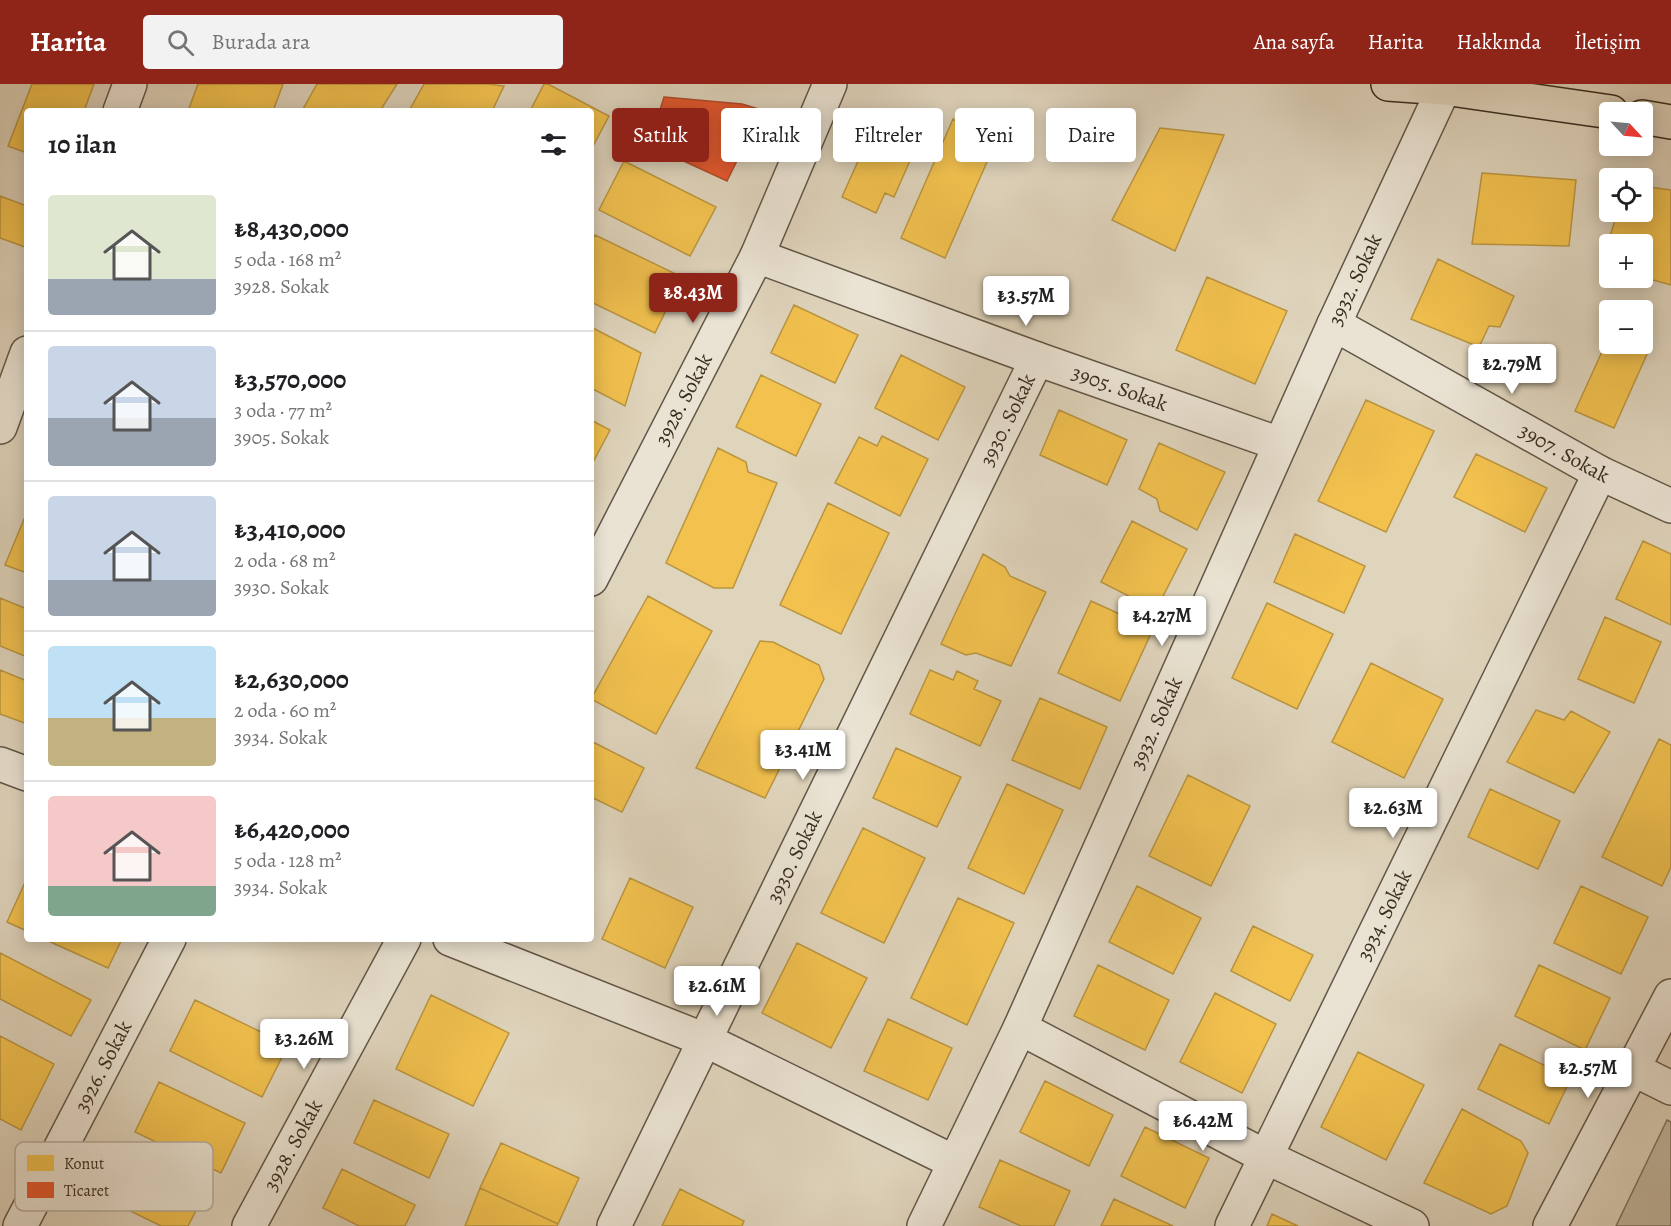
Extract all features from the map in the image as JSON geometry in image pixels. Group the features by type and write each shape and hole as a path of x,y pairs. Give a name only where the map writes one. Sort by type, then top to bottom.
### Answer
{"main road":[{"path":"1388,84 1444,88 1599,110"},
{"path":"1653,119 1671,122"}],"street":[{"path":"121,108 130,84"},
{"name":"3928. Sokak","path":"594,567 599,546 757,256 830,84"},
{"name":"3932. Sokak","path":"924,1226 1020,1028 1334,324 1444,88"},
{"name":"3905. Sokak","path":"757,256 1037,359 1280,444"},
{"name":"3907. Sokak","path":"1334,324 1600,474 1671,506"},
{"name":"3930. Sokak","path":"614,1226 1037,359"},
{"path":"0,427 24,361"},
{"name":"3934. Sokak","path":"1232,1226 1600,474"},
{"path":"0,764 24,773"},
{"name":"3926. Sokak","path":"64,1142 167,942"},
{"name":"3928. Sokak","path":"249,1226 402,942"},
{"path":"458,942 705,1040 954,1162"},
{"path":"1550,1226 1671,996"},
{"path":"1020,1028 1266,1156 1412,1226"},
{"path":"1633,1069 1671,1088"},
{"name":"3926. Sokak","path":"20,1226 28,1211"}],"shaded area":[{"path":"1667,1120 1671,1122 1671,1226 1616,1226"}],"building: Konut":[{"path":"32,84 94,84 85,108 24,108 24,152 8,146"},
{"path":"198,84 283,84 274,108 189,108"},
{"path":"317,84 397,84 382,108 304,108"},
{"path":"424,84 504,86 493,108 411,108"},
{"path":"544,84 548,84 594,108 532,108"},
{"path":"594,108 609,116 594,144"},
{"path":"953,119 955,120 955,162 987,162 945,258 901,238 934,162 943,162 943,142"},
{"path":"1160,128 1224,135 1175,251 1112,220"},
{"path":"623,162 716,207 690,256 599,210"},
{"path":"858,162 909,162 894,197 885,193 876,213 842,197"},
{"path":"1482,173 1576,180 1569,246 1472,244"},
{"path":"1653,188 1671,190 1671,285 1653,280 1653,234 1611,234 1615,222 1653,222"},
{"path":"0,196 24,205 24,247 0,238"},
{"path":"595,235 682,277 655,333 594,303"},
{"path":"1438,259 1514,296 1500,327 1489,326 1479,347 1411,319"},
{"path":"1207,277 1287,311 1255,384 1176,350"},
{"path":"794,305 858,335 835,383 771,353"},
{"path":"594,329 641,353 625,406 594,390"},
{"path":"1601,354 1647,354 1614,428 1575,411"},
{"path":"901,355 965,387 938,440 875,408"},
{"path":"761,375 821,404 796,456 736,427"},
{"path":"1366,400 1434,431 1386,532 1318,501"},
{"path":"1059,410 1127,440 1107,485 1040,455"},
{"path":"594,422 610,430 594,460"},
{"path":"882,436 928,459 900,516 835,483 859,437 877,446"},
{"path":"1159,443 1225,472 1197,530 1160,511 1157,499 1139,489"},
{"path":"718,448 746,462 748,472 777,483 733,588 714,588 666,563"},
{"path":"1476,454 1547,488 1525,532 1454,497"},
{"path":"828,503 889,533 841,634 780,605"},
{"path":"24,519 24,572 5,565"},
{"path":"1132,521 1187,549 1156,610 1101,582"},
{"path":"1295,534 1365,566 1344,613 1274,582"},
{"path":"1643,541 1671,554 1671,625 1616,599"},
{"path":"983,554 1005,567 1010,576 1046,592 1011,666 976,653 966,655 941,644"},
{"path":"648,596 712,631 656,734 594,701 594,694"},
{"path":"0,598 24,608 24,656 0,646"},
{"path":"1091,601 1153,629 1120,701 1058,673"},
{"path":"1267,603 1333,634 1297,709 1232,678"},
{"path":"1605,617 1661,642 1634,703 1578,679"},
{"path":"760,641 773,642 819,665 824,679 765,798 696,768"},
{"path":"1371,663 1443,699 1404,778 1332,742"},
{"path":"0,670 24,680 24,723 0,714"},
{"path":"930,670 953,680 957,671 978,681 974,689 1001,701 980,746 910,714"},
{"path":"1040,698 1107,727 1080,789 1012,760"},
{"path":"1536,710 1564,720 1571,711 1610,732 1574,793 1507,762"},
{"path":"1659,739 1671,745 1671,867 1662,886 1602,857"},
{"path":"594,743 644,768 622,812 594,798"},
{"path":"896,748 961,777 937,827 873,798"},
{"path":"1188,775 1250,806 1211,886 1149,856"},
{"path":"1007,784 1063,810 1024,894 968,868"},
{"path":"1490,789 1560,821 1538,869 1468,837"},
{"path":"863,828 925,858 884,943 821,913"},
{"path":"630,878 693,907 665,968 602,939"},
{"path":"24,885 24,930 7,922"},
{"path":"1137,886 1201,918 1173,974 1109,942"},
{"path":"1581,886 1648,917 1621,974 1554,943"},
{"path":"958,898 1014,923 967,1025 911,998"},
{"path":"1253,926 1313,955 1290,1001 1231,971"},
{"path":"51,942 121,942 108,968"},
{"path":"797,943 867,978 831,1048 762,1013"},
{"path":"0,953 91,1000 71,1036 0,999"},
{"path":"1098,965 1169,1000 1145,1050 1074,1016"},
{"path":"1539,965 1610,998 1585,1050 1515,1016"},
{"path":"1215,993 1276,1024 1242,1093 1180,1062"},
{"path":"431,995 509,1033 473,1106 396,1069"},
{"path":"195,1000 288,1045 262,1097 170,1051"},
{"path":"888,1019 952,1048 928,1100 864,1071"},
{"path":"0,1036 54,1064 21,1130 0,1119"},
{"path":"1500,1044 1571,1078 1549,1124 1478,1089"},
{"path":"1358,1052 1424,1085 1386,1160 1321,1127"},
{"path":"1045,1081 1113,1115 1089,1166 1020,1132"},
{"path":"159,1082 245,1123 221,1173 213,1169 213,1142 156,1142 135,1132"},
{"path":"374,1100 449,1134 429,1178 354,1143"},
{"path":"1462,1109 1521,1141 1528,1153 1507,1206 1491,1214 1424,1183"},
{"path":"1145,1127 1209,1158 1185,1208 1121,1176"},
{"path":"501,1143 579,1178 558,1224 480,1188"},
{"path":"1000,1160 1070,1191 1054,1226 1021,1226 979,1207"},
{"path":"342,1169 415,1205 405,1226 359,1226 323,1208"},
{"path":"480,1188 558,1224 557,1226 465,1226"},
{"path":"680,1189 744,1221 742,1226 662,1226"},
{"path":"1114,1199 1173,1226 1101,1226"},
{"path":"130,1211 196,1211 188,1226 161,1226"},
{"path":"1272,1214 1298,1226 1267,1226"}],"building: Ticaret":[{"path":"664,97 742,104 755,108 721,108 721,162 736,162 727,181 686,162 709,162 709,108 661,108"}]}
